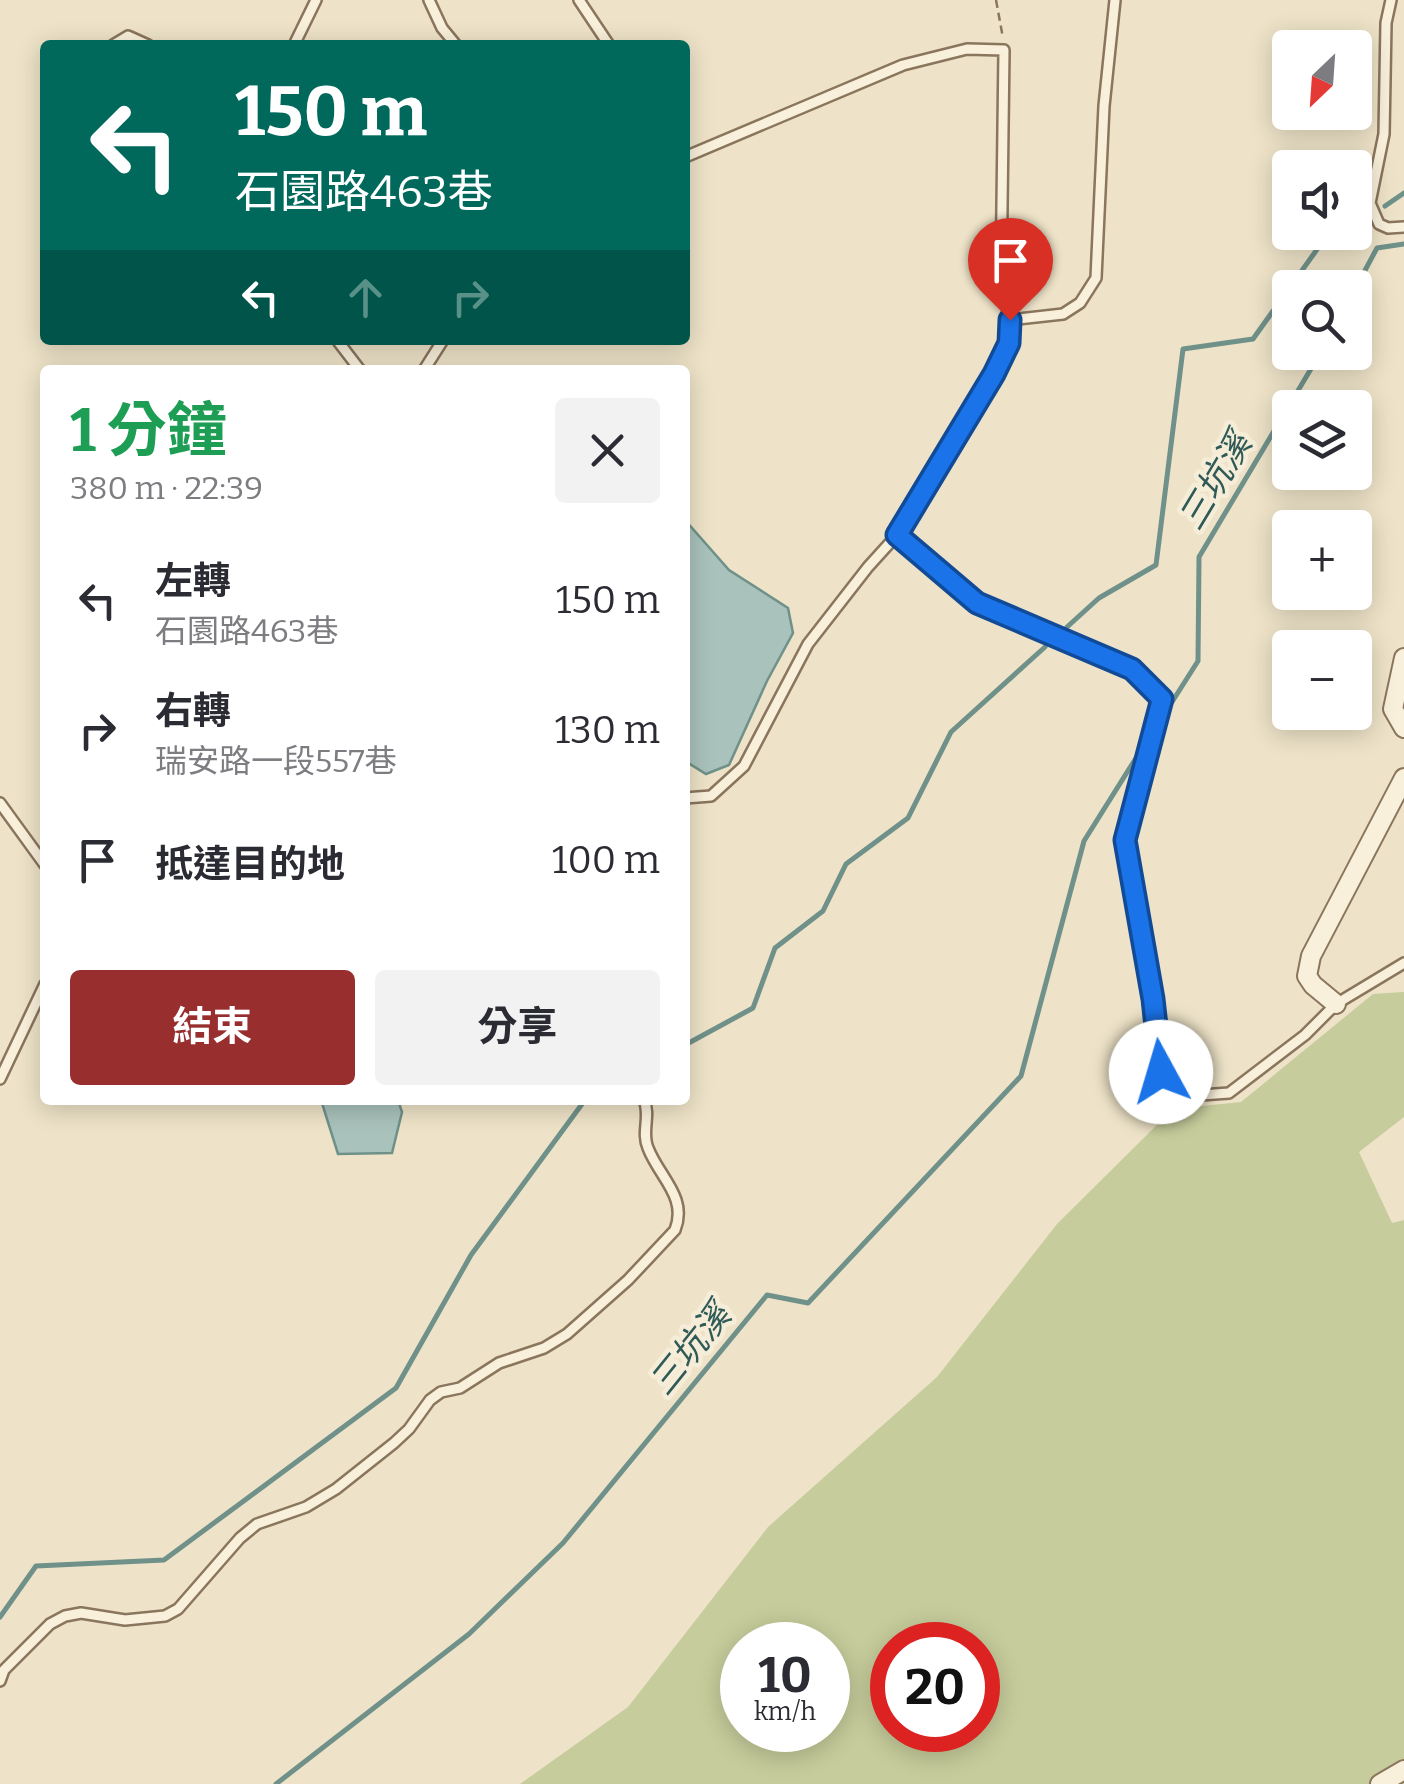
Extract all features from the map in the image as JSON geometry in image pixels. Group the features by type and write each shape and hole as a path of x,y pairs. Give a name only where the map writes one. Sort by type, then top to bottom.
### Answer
{"street":[{"path":"1404,658 1393,710 1404,728"},
{"path":"1336,1004 1312,985 1307,976 1311,956 1404,778"},
{"path":"1380,1784 1404,1770"}],"lane":[{"path":"296,40 316,0"},
{"path":"429,0 452,40"},
{"path":"579,0 606,40"},
{"path":"1010,320 1064,314 1080,302 1096,278 1104,106 1114,0"},
{"path":"1391,0 1386,23 1384,134 1370,203 1378,224 1404,227"},
{"path":"690,155 903,65 967,49 1004,50 1001,284 1010,320 1009,343 897,535 808,644 744,766 712,796 690,798"},
{"path":"341,345 356,365"},
{"path":"897,535 977,603 1132,669 1162,699 1125,840 1153,999 1161,1072 1188,1096 1229,1093 1305,1035 1336,1004 1404,963"},
{"path":"0,803 40,858"},
{"path":"0,1079 40,995"},
{"path":"0,1682 4,1670 50,1624 65,1616 81,1613 125,1620 165,1616 178,1609 257,1524 306,1507 336,1489 394,1443 441,1392 460,1388 499,1363 544,1348 567,1334 609,1297 675,1230 680,1218 674,1192 648,1148 646,1105"}],"path":[{"path":"996,0 1004,50"}],"green space":[{"path":"1404,992 1404,1117 1359,1152 1392,1223 1404,1220 1404,1784 520,1784 628,1707 768,1527 937,1377 1057,1224 1173,1109 1241,1102 1373,994"}],"water":[{"path":"690,526 729,570 788,608 793,633 729,765 706,774 690,764"},
{"path":"323,1105 400,1105 402,1112 392,1153 338,1154"}],"waterway":[{"path":"1385,206 1404,193"},
{"name":"三坑溪","path":"1365,270 1377,248 1404,244"},
{"path":"1067,627 1099,598 1156,565 1183,349 1253,339 1317,250"},
{"name":"三坑溪","path":"1172,702 1198,661 1199,557 1310,370"},
{"path":"690,1042 753,1008 775,948 823,911 846,864 908,818 951,732 1045,647"},
{"name":"三坑溪","path":"276,1784 469,1634 563,1543 767,1295 808,1303 1021,1076 1084,841 1136,758"},
{"path":"0,1617 36,1566 164,1560 396,1388 471,1255 581,1105"}],"route":[{"path":"1010,320 1009,343 994,374 897,535 977,603 1132,669 1162,699 1125,840 1153,999 1161,1072"}]}
